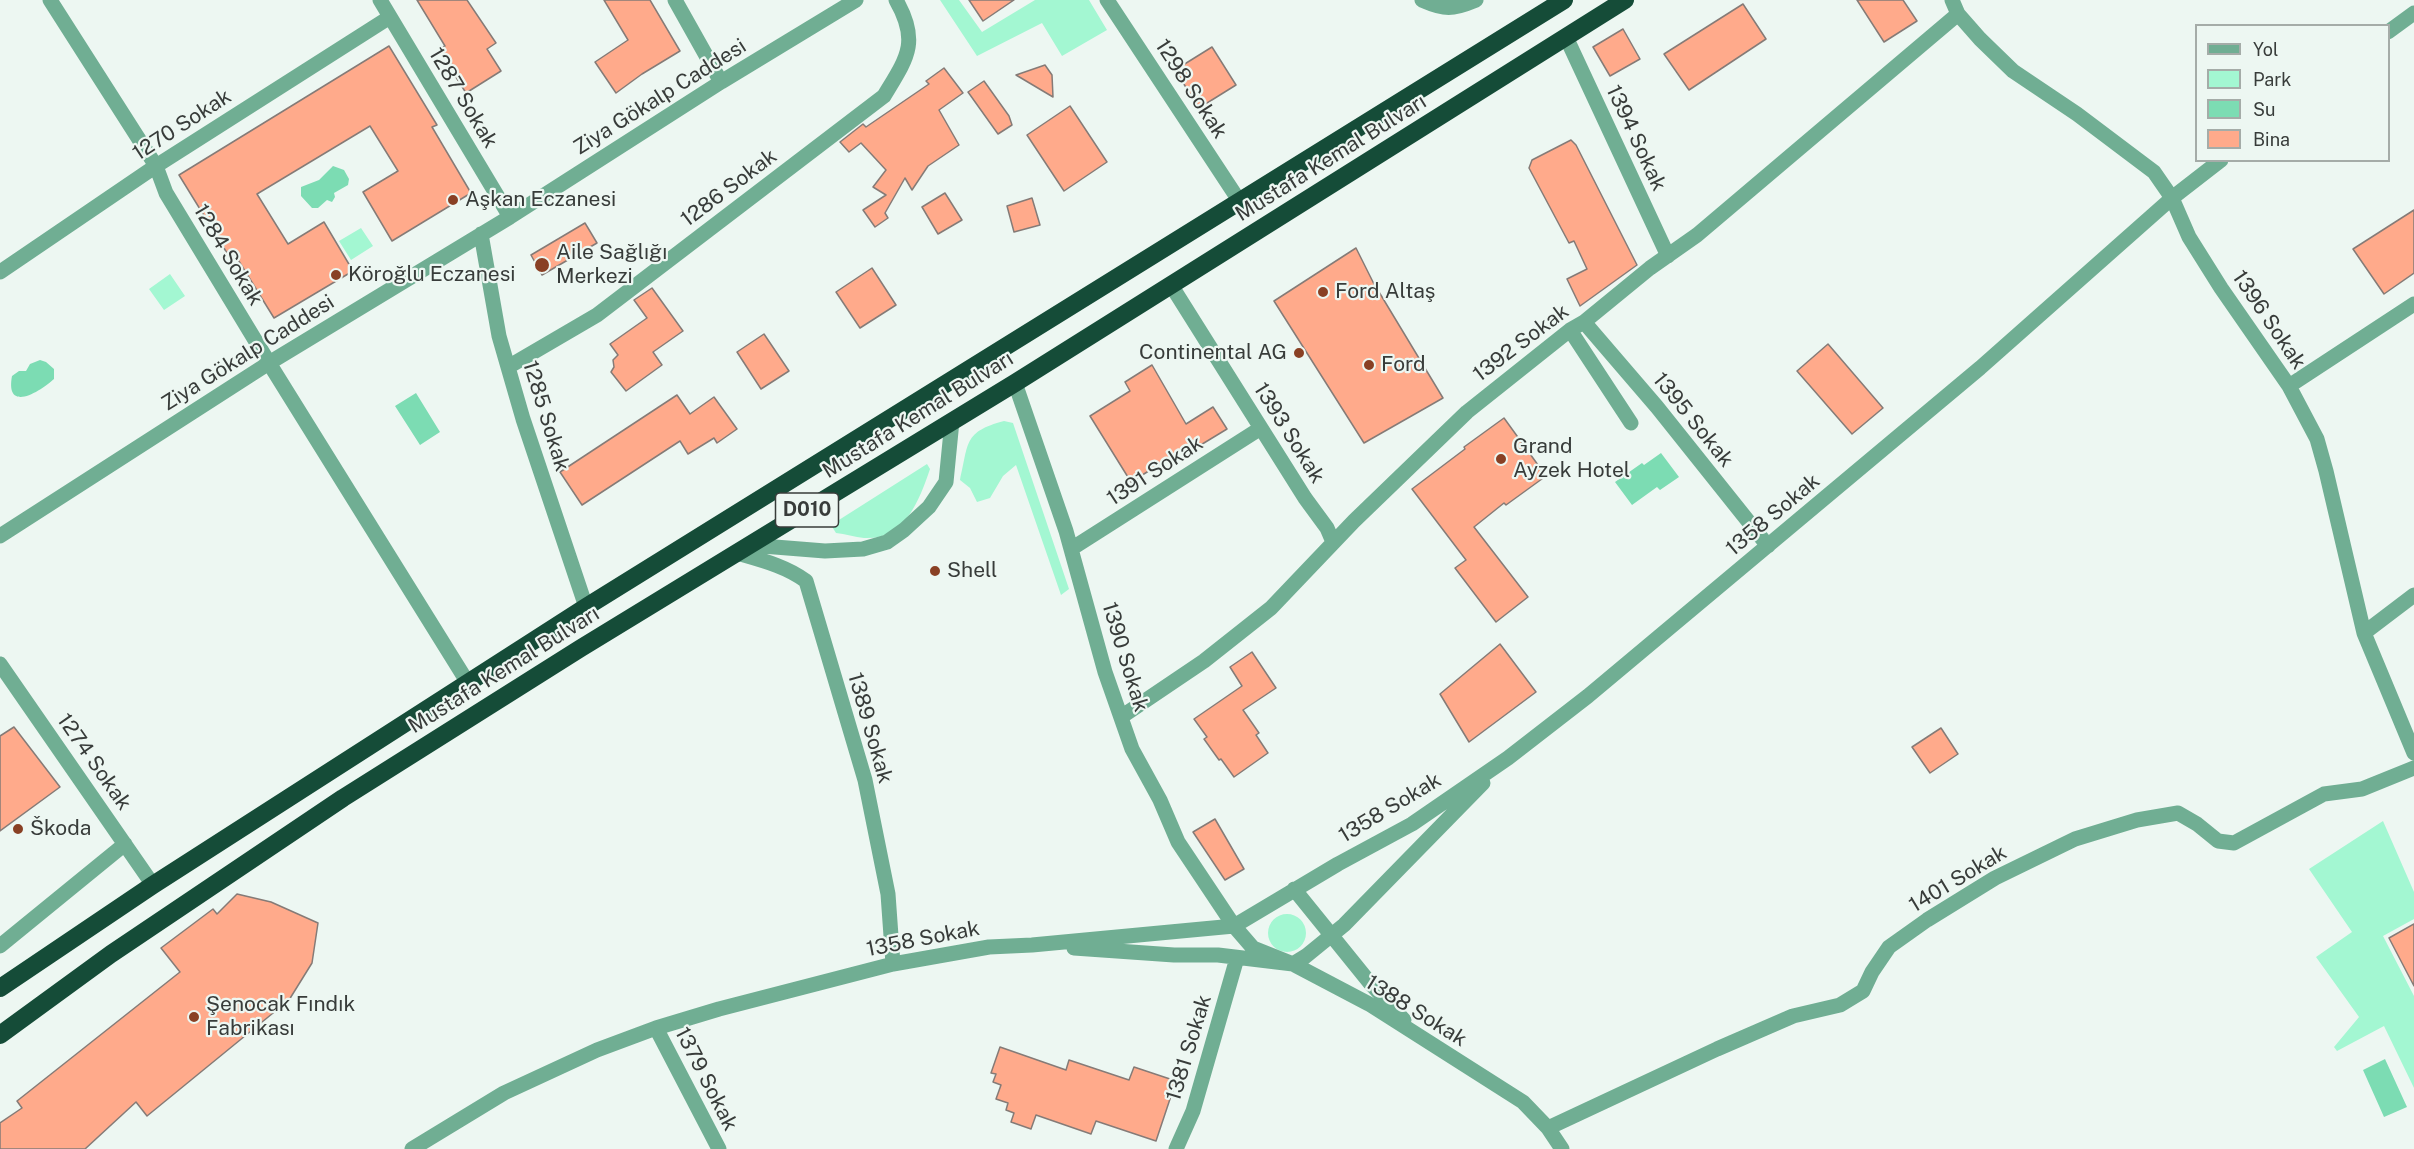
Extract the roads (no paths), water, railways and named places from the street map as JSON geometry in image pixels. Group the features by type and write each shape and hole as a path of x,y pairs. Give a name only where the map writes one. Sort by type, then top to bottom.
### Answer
{"highway":[{"name":"Mustafa Kemal Bulvarı","path":"0,988 153,885 586,607 1240,202 1543,5 1564,0"},
{"name":"Mustafa Kemal Bulvarı","path":"0,1035 111,954 343,798 1015,383 1626,0"}],"street":[{"name":"1284 Sokak","path":"50,0 156,166 166,193 468,683"},
{"name":"1287 Sokak","path":"380,0 510,217"},
{"path":"675,0 721,82"},
{"name":"Ziya Gökalp Caddesi","path":"0,536 269,363 510,217 721,82 856,0"},
{"name":"1286 Sokak","path":"508,367 597,315 884,96 904,63 910,38 907,19 896,0"},
{"name":"1298 Sokak","path":"1107,0 1240,202"},
{"path":"1422,0 1442,9 1458,8 1476,0"},
{"name":"1396 Sokak","path":"1955,7 1980,39 2013,71 2077,114 2154,172 2172,198 2189,237 2221,288 2289,386 2317,439 2364,633 2414,753"},
{"name":"1392 Sokak","path":"1121,717 1204,661 1270,608 1467,412 1570,330 1584,322 1697,235 1955,7"},
{"path":"2390,31 2414,13"},
{"name":"1270 Sokak","path":"0,272 156,166 390,17"},
{"name":"1394 Sokak","path":"1566,37 1668,256"},
{"name":"1358 Sokak","path":"412,1149 504,1093 597,1050 656,1028 719,1009 893,964 989,947 1234,926 1294,889 1412,824 1508,758 1588,696 1980,368 2172,198 2218,162"},
{"name":"1285 Sokak","path":"481,234 499,336 530,441 586,607"},
{"name":"1393 Sokak","path":"1171,285 1334,542"},
{"path":"2289,386 2414,304"},
{"name":"1395 Sokak","path":"1584,322 1657,407 1768,546"},
{"path":"1570,330 1631,423"},
{"name":"1390 Sokak","path":"1015,383 1071,549 1105,672 1132,749 1160,800 1178,842 1234,926"},
{"path":"743,549 825,552 863,549 887,542 929,507 946,482 952,421"},
{"name":"1391 Sokak","path":"1071,549 1261,428"},
{"name":"1389 Sokak","path":"743,549 807,581 865,780 888,894 893,964"},
{"path":"2364,633 2414,595"},
{"name":"1274 Sokak","path":"0,664 153,885"},
{"path":"1032,945 1237,958 1293,964 1344,925 1508,758"},
{"name":"1401 Sokak","path":"1548,1128 1793,1016 1840,1005 1863,991 1872,972 1889,948 1927,920 1995,878 2075,838 2137,820 2178,813 2197,824 2218,841 2234,843 2324,794 2362,789 2414,768"},
{"path":"0,946 125,844"},
{"path":"1294,889 1370,983 1417,1033"},
{"name":"1388 Sokak","path":"1234,926 1253,948 1293,964 1369,1004 1523,1102 1548,1128 1562,1149"},
{"name":"1381 Sokak","path":"1176,1149 1193,1111 1237,958"},
{"name":"1379 Sokak","path":"656,1028 719,1149"}],"water":[{"path":"333,166 344,170 349,179 348,185 334,193 335,197 332,202 327,200 318,208 312,208 301,196 301,187 319,180"},
{"path":"40,360 54,369 54,379 41,389 26,396 19,397 14,394 11,388 12,376 19,371 26,371 30,364"},
{"path":"416,393 440,432 420,445 395,406"},
{"path":"1661,453 1679,477 1660,490 1657,487 1632,505 1615,482"},
{"path":"2385,1059 2407,1107 2384,1117 2363,1070"}],"place":[{"name":"Aşkan Eczanesi","path":"453,200"},
{"name":"Aile Sağlığı Merkezi","path":"542,265"},
{"name":"Köroğlu Eczanesi","path":"336,275"},
{"name":"Ford Altaş","path":"1323,292"},
{"name":"Continental AG","path":"1299,353"},
{"name":"Ford","path":"1369,365"},
{"name":"Grand Ayzek Hotel","path":"1501,459"},
{"name":"Shell","path":"935,571"},
{"name":"Škoda","path":"18,829"},
{"name":"Şenocak Fındık Fabrikası","path":"194,1017"}]}
